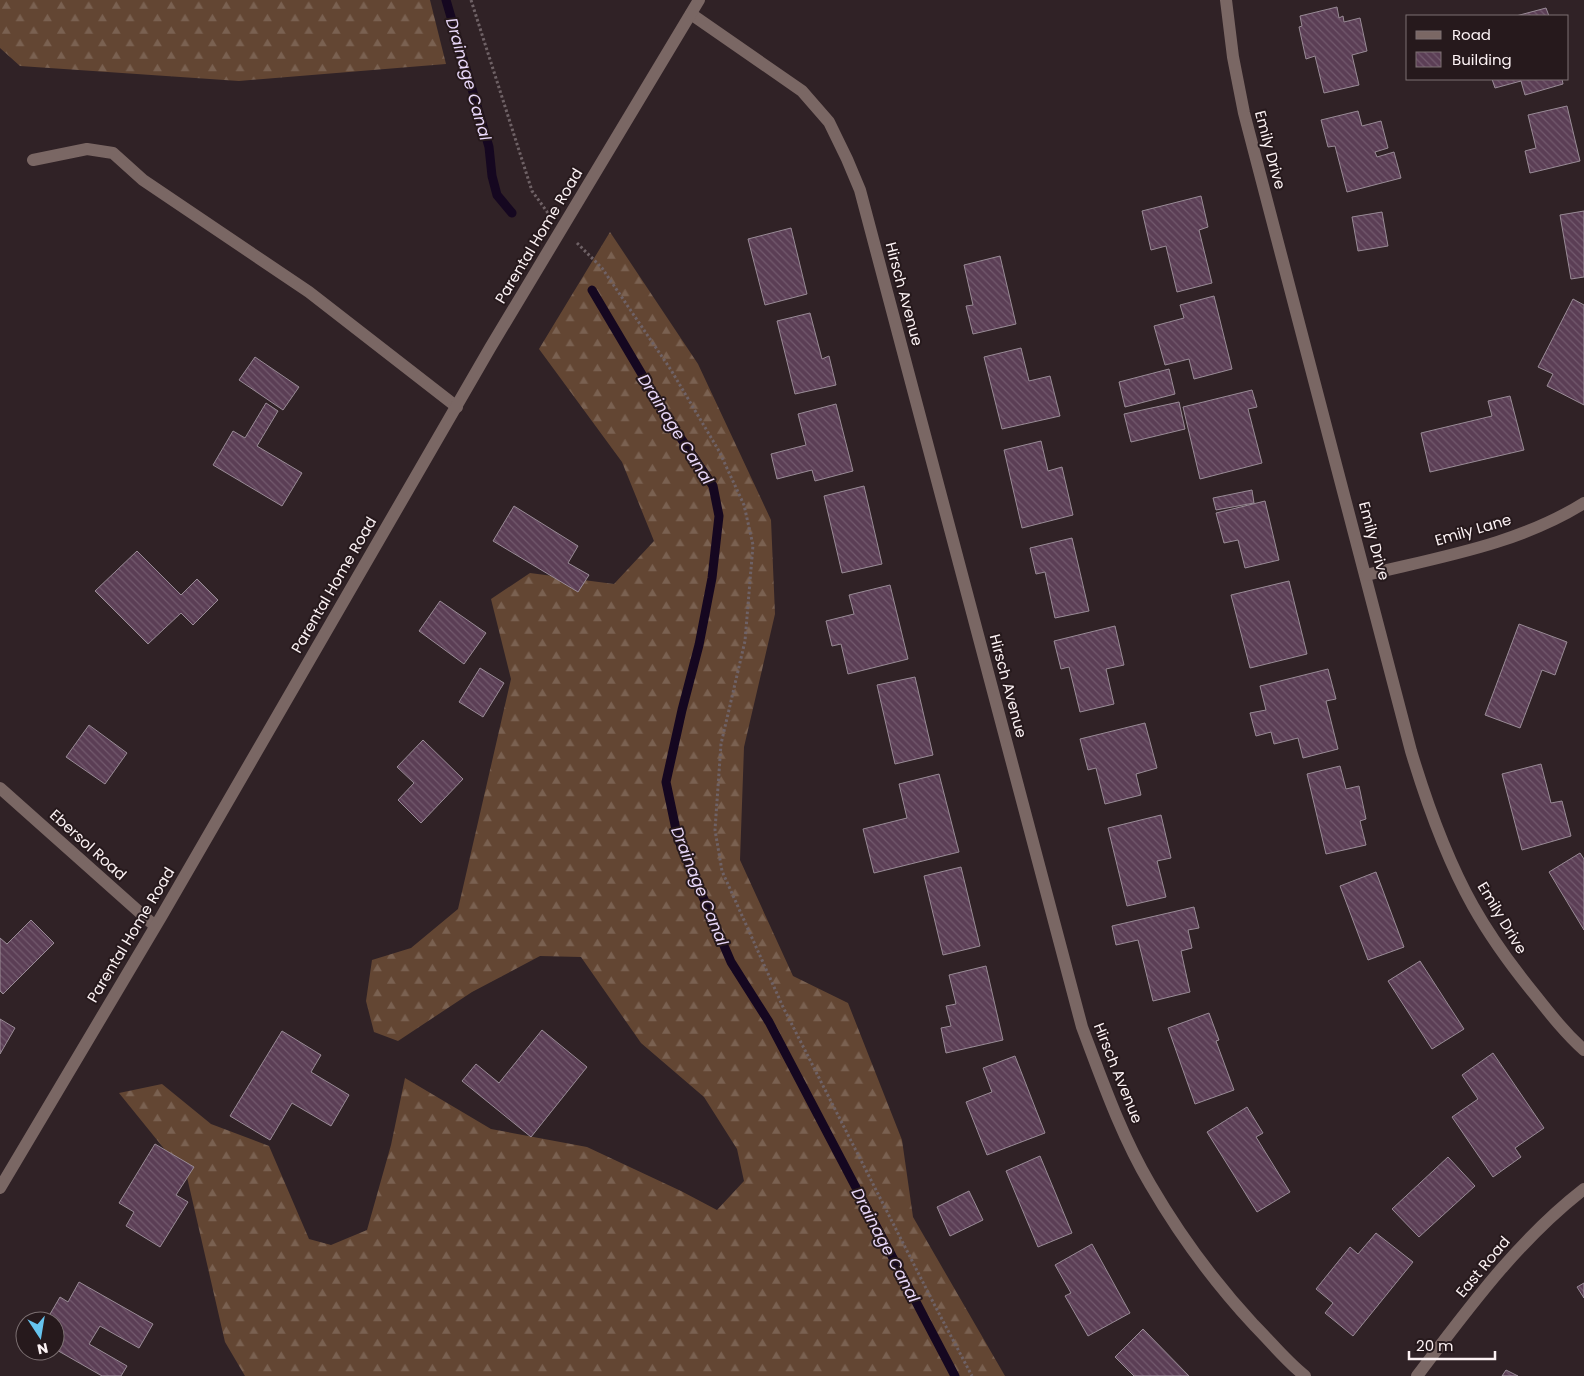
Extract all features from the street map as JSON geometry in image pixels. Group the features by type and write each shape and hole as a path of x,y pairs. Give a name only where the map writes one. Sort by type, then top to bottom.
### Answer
{"street":[{"name":"Parental Home Road","path":"0,1188 155,926 456,407 699,0"},
{"name":"Emily Drive","path":"1226,0 1232,57 1244,113 1411,752 1425,797 1446,850 1473,906 1512,966 1546,1009 1584,1050"},
{"name":"Hirsch Avenue","path":"691,14 802,91 828,122 847,159 860,190 1082,1027 1112,1107 1149,1184 1193,1250 1236,1304 1294,1368 1305,1376"},
{"path":"33,160 87,149 113,153 143,180 309,292 456,407"},
{"name":"Emily Lane","path":"1366,575 1484,546 1518,535 1560,518 1584,503"},
{"name":"Ebersol Road","path":"0,788 155,926"},
{"name":"East Road","path":"1417,1376 1478,1296 1519,1248 1565,1204 1584,1189"}],"path":[{"path":"471,0 532,191 545,210 602,268 671,370 719,451 744,504 753,546 745,641 721,744 715,830 722,871 783,1007 972,1376"}],"green space":[{"path":"0,0 430,0 446,64 239,81 20,66 0,48"},
{"path":"610,232 698,364 771,520 775,614 744,747 740,860 793,976 848,1003 902,1140 913,1217 1005,1376 245,1376 225,1342 187,1177 119,1093 162,1084 211,1124 269,1146 309,1239 331,1245 367,1230 391,1145 405,1078 491,1129 587,1147 717,1210 744,1181 737,1149 704,1097 641,1043 581,957 540,956 472,992 398,1041 374,1032 366,1001 372,960 411,948 458,909 511,679 491,599 530,573 614,584 654,541 622,462 539,349"}],"building":[{"path":"1337,7 1339,18 1343,16 1344,22 1360,18 1367,51 1352,55 1359,85 1324,93 1315,56 1306,59 1299,27 1302,26 1300,16"},
{"path":"1546,8 1549,15 1520,15"},
{"path":"1492,80 1562,80 1563,84 1525,95 1521,81 1495,88"},
{"path":"1567,106 1580,161 1530,173 1525,151 1536,148 1528,115"},
{"path":"1358,111 1362,126 1381,121 1388,148 1375,152 1377,157 1394,152 1401,178 1347,192 1335,146 1328,147 1321,120"},
{"path":"1201,196 1208,227 1199,230 1212,283 1177,292 1166,246 1151,250 1142,211"},
{"path":"1584,211 1584,277 1571,279 1560,215"},
{"path":"1382,212 1388,246 1358,251 1352,217"},
{"path":"791,228 807,294 765,305 748,239"},
{"path":"1000,256 1016,324 973,334 966,306 973,305 964,265"},
{"path":"1214,296 1232,369 1194,379 1189,359 1165,365 1154,326 1184,318 1180,305"},
{"path":"1573,299 1584,305 1584,405 1547,386 1553,374 1538,367"},
{"path":"810,313 822,359 829,356 836,385 795,394 777,321"},
{"path":"1021,348 1029,381 1050,376 1060,416 1002,429 984,357"},
{"path":"255,357 299,387 283,410 239,380"},
{"path":"1169,369 1175,394 1125,407 1119,382"},
{"path":"1252,390 1257,407 1248,409 1262,463 1200,479 1183,407"},
{"path":"1510,396 1524,450 1430,472 1421,433 1492,416 1488,401"},
{"path":"1179,402 1185,429 1131,442 1124,414"},
{"path":"266,403 278,411 257,446 302,473 282,506 213,465 233,431 245,438"},
{"path":"836,404 853,471 815,481 812,470 777,479 771,454 806,445 798,414"},
{"path":"1041,441 1048,471 1062,467 1073,515 1022,528 1004,450"},
{"path":"864,486 882,564 842,573 824,496"},
{"path":"1252,490 1254,503 1216,510 1213,498"},
{"path":"1265,501 1279,560 1245,568 1238,540 1224,543 1216,513"},
{"path":"514,506 578,546 568,563 589,575 578,592 493,541"},
{"path":"1072,538 1089,611 1055,618 1045,572 1036,574 1030,548"},
{"path":"137,551 181,595 197,579 218,600 193,625 181,613 148,644 95,591"},
{"path":"1289,581 1307,654 1250,668 1231,595"},
{"path":"890,585 908,659 848,674 841,644 832,646 826,621 854,614 849,595"},
{"path":"440,601 486,633 464,664 419,631"},
{"path":"1519,624 1567,642 1555,675 1542,670 1520,728 1485,715"},
{"path":"1115,626 1124,665 1106,669 1114,704 1080,712 1069,667 1061,669 1054,641"},
{"path":"480,668 504,683 483,717 459,702"},
{"path":"1328,669 1336,699 1326,701 1338,749 1303,758 1298,738 1274,744 1271,732 1256,736 1250,713 1266,710 1260,686"},
{"path":"915,677 933,755 895,764 877,685"},
{"path":"1145,723 1157,768 1136,774 1141,795 1105,804 1096,768 1088,770 1080,739"},
{"path":"89,725 127,753 105,784 66,757"},
{"path":"423,740 463,779 421,823 398,800 414,783 397,767"},
{"path":"1541,764 1551,803 1562,801 1571,836 1522,850 1502,774"},
{"path":"1340,766 1346,789 1359,786 1366,819 1360,821 1366,845 1326,854 1307,774"},
{"path":"939,774 959,852 874,873 863,829 907,818 899,784"},
{"path":"1161,815 1171,858 1157,861 1166,897 1127,906 1108,828"},
{"path":"1580,853 1584,859 1584,930 1549,872"},
{"path":"961,867 980,946 943,955 924,876"},
{"path":"1376,872 1404,947 1368,960 1340,886"},
{"path":"1194,907 1199,928 1188,930 1192,948 1181,951 1190,992 1153,1001 1138,940 1116,945 1112,926"},
{"path":"31,920 54,943 3,994 0,991 0,938 7,944"},
{"path":"1420,961 1464,1029 1432,1049 1388,981"},
{"path":"986,966 1003,1040 946,1053 941,1028 951,1026 946,1006 956,1004 949,975"},
{"path":"1209,1013 1219,1040 1216,1041 1234,1090 1195,1104 1168,1028"},
{"path":"0,1019 15,1028 0,1054"},
{"path":"542,1030 587,1067 531,1137 462,1081 476,1064 499,1083"},
{"path":"282,1031 321,1055 311,1072 349,1095 331,1126 292,1103 270,1140 230,1116"},
{"path":"1493,1053 1544,1128 1515,1148 1521,1157 1493,1177 1452,1117 1478,1099 1462,1075"},
{"path":"1015,1056 1045,1133 987,1155 966,1102 992,1092 983,1068"},
{"path":"1247,1107 1263,1133 1256,1137 1290,1192 1257,1212 1207,1132"},
{"path":"155,1144 194,1167 176,1195 188,1202 160,1247 126,1226 134,1212 119,1203"},
{"path":"1040,1156 1072,1233 1038,1247 1006,1171"},
{"path":"1448,1157 1475,1186 1419,1237 1392,1209"},
{"path":"969,1191 983,1220 950,1236 937,1207"},
{"path":"1376,1233 1413,1262 1353,1336 1325,1313 1333,1303 1316,1289 1350,1247 1358,1254"},
{"path":"1092,1244 1130,1313 1088,1336 1065,1296 1071,1293 1055,1265"},
{"path":"79,1282 153,1324 139,1348 100,1326 89,1344 127,1366 121,1376 102,1376 65,1355 65,1311 52,1311 60,1297 68,1302"},
{"path":"1584,1283 1584,1298 1577,1287"},
{"path":"1143,1329 1189,1376 1134,1376 1115,1357"},
{"path":"1506,1370 1518,1376 1502,1376"}],"waterway":[{"name":"Drainage Canal","path":"446,0 489,147 492,176 497,195 512,213"},
{"name":"Drainage Canal","path":"592,290 672,425 713,486 719,516 712,578 699,645 666,782 678,839 731,962 769,1022 955,1376"}]}
